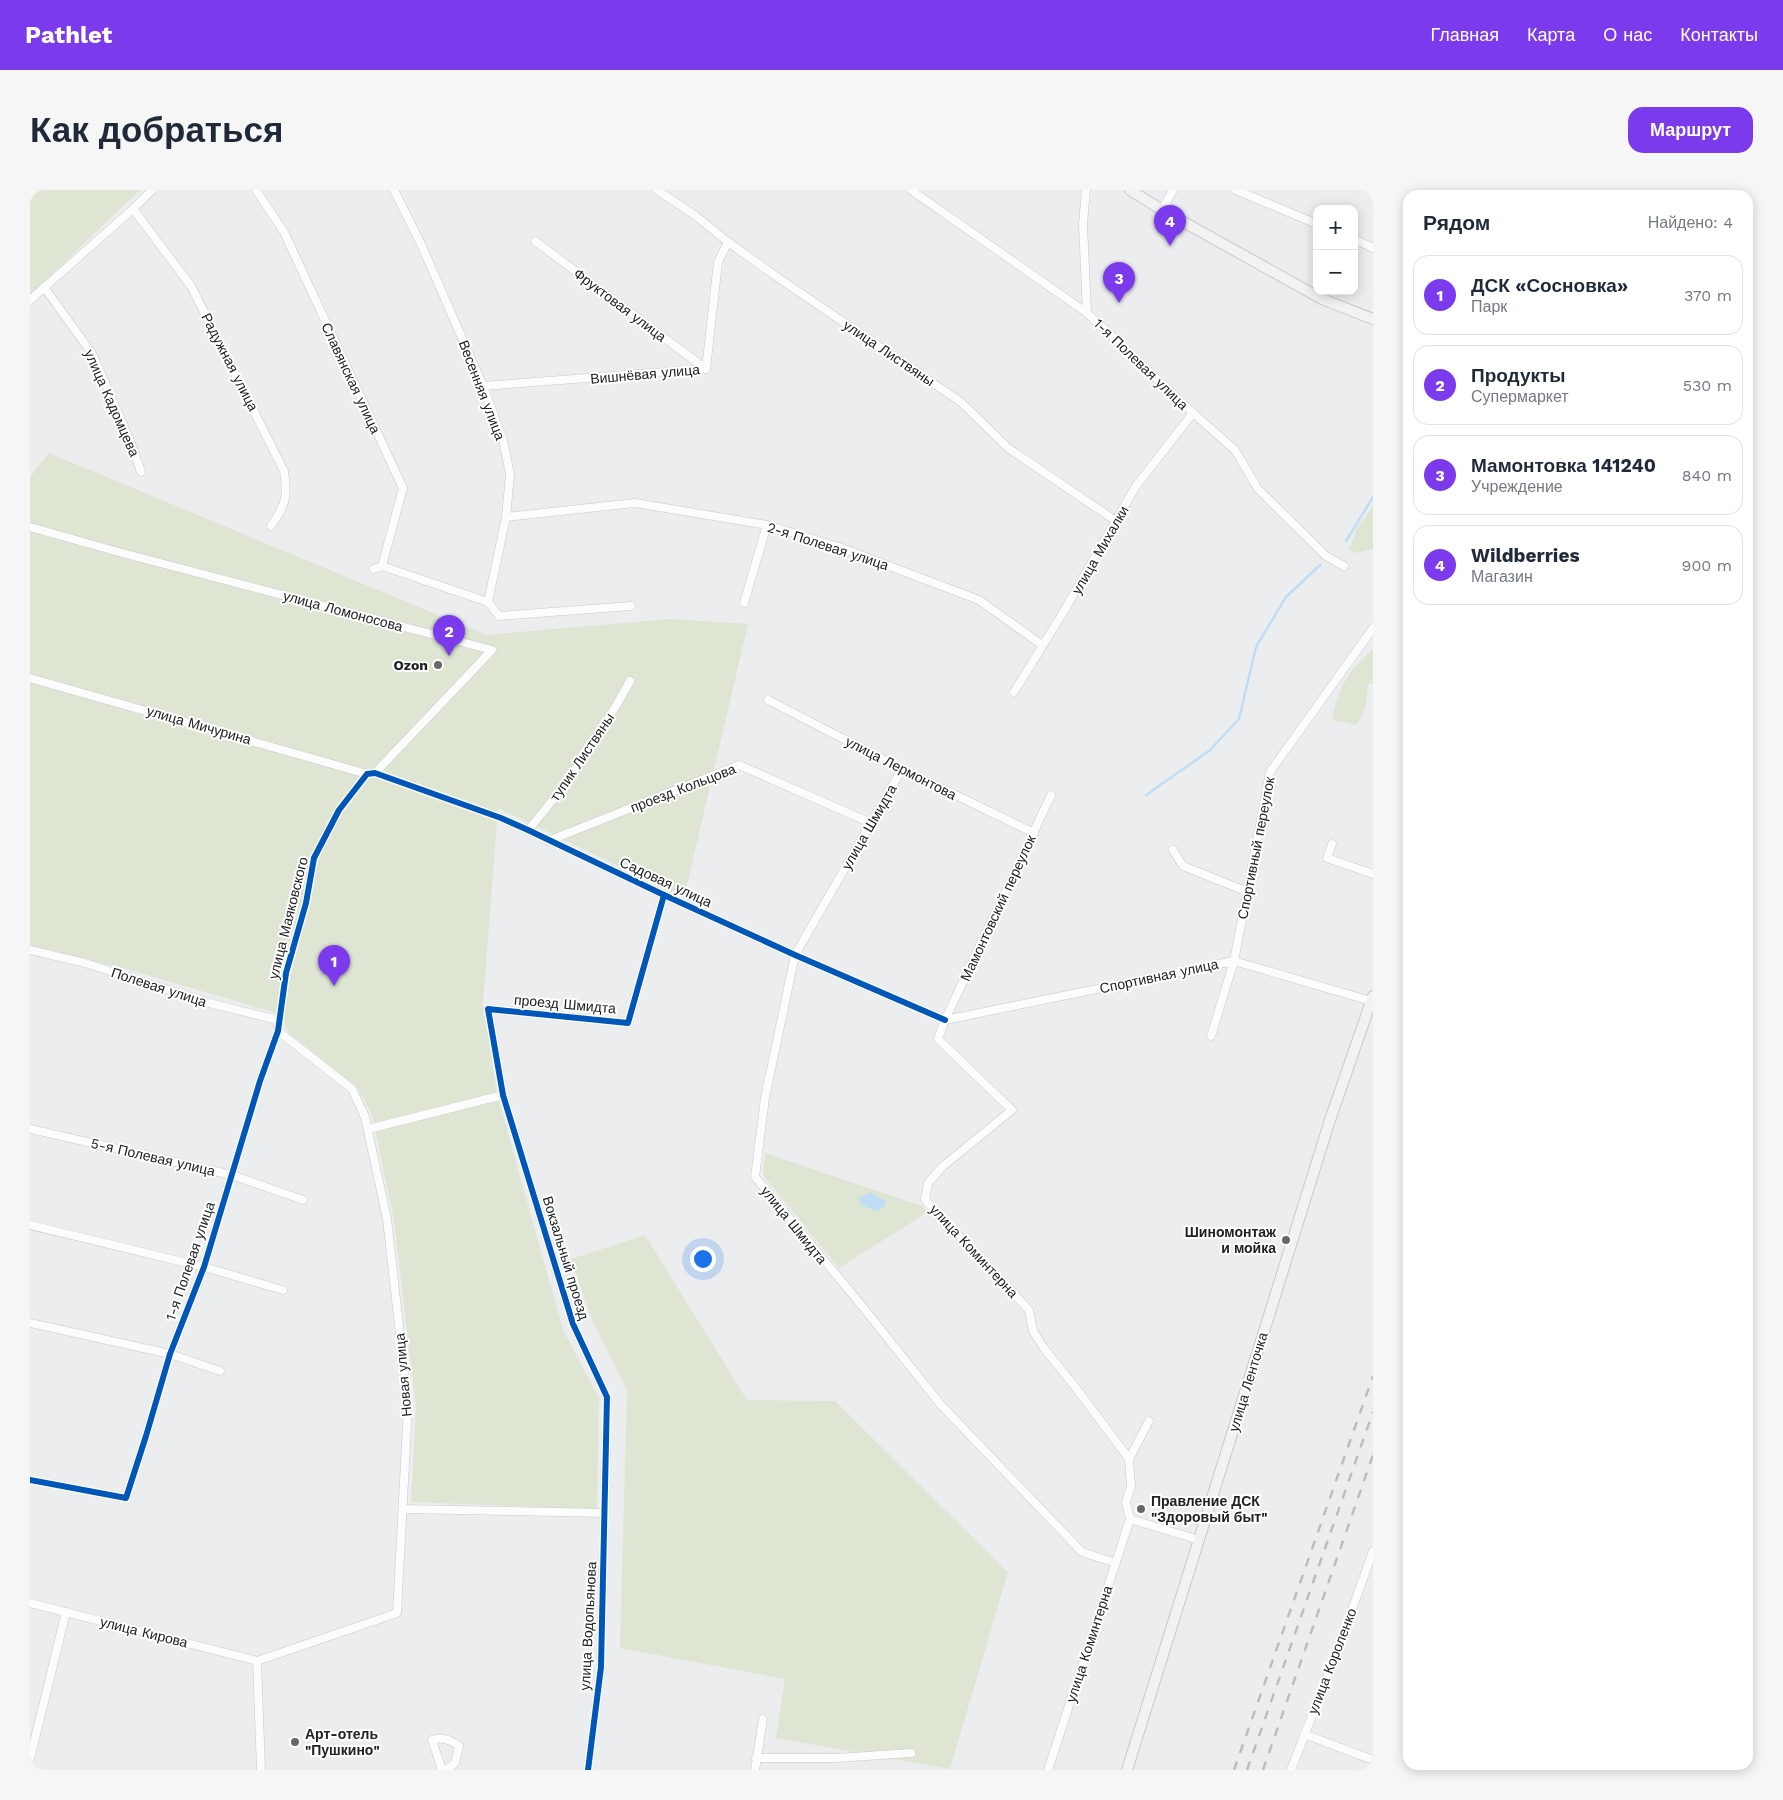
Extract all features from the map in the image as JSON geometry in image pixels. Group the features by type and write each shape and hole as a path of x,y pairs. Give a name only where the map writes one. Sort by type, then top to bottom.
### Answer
{"main road":[{"path":"1130,190 1162,210 1322,299 1373,319"},
{"name":"улица Ленточка","path":"1127,1770 1330,1120 1372,998"}],"street":[{"path":"30,300 152,190"},
{"name":"Славянская улица","path":"256,190 284,232 403,488 378,567 488,602"},
{"name":"Весенняя улица","path":"394,190 421,244 483,386 503,440 510,474 506,517 488,602"},
{"name":"улица Листвяны","path":"657,190 696,216 728,242 777,277 961,402 1008,448 1116,521"},
{"name":"1-я Полевая улица","path":"911,190 1087,313 1193,414 1235,450 1258,489 1326,556 1344,566"},
{"path":"1086,190 1083,224 1087,313"},
{"path":"1162,210 1173,190"},
{"path":"1236,190 1313,222"},
{"name":"Радужная улица","path":"133,209 191,286 284,471 287,489 283,508 271,526"},
{"name":"Фруктовая улица","path":"535,241 706,369"},
{"path":"1358,241 1373,248"},
{"name":"Вишнёвая улица","path":"483,386 706,369 718,262 728,242"},
{"name":"улица Кадомцева","path":"44,287 93,355 132,443 141,472"},
{"name":"улица Михалки","path":"1014,692 1061,616 1136,486 1193,414"},
{"name":"2-я Полевая улица","path":"506,517 635,503 767,525 839,547 979,600 1042,645"},
{"path":"744,604 767,525"},
{"name":"улица Ломоносова","path":"30,527 114,551 492,650 371,774"},
{"path":"488,602 499,616 631,606"},
{"name":"Спортивный переулок","path":"1211,1036 1234,961 1270,772 1373,628"},
{"name":"улица Мичурина","path":"30,678 371,774"},
{"name":"тупик Листвяны","path":"528,830 551,804 606,724 630,681"},
{"name":"улица Лермонтова","path":"768,700 902,769 1034,833"},
{"name":"проезд Кольцова","path":"548,840 739,765 871,823"},
{"name":"улица Шмидта","path":"902,769 795,955 764,1098 755,1177 941,1405 1082,1552 1116,1563"},
{"name":"Садовая улица","path":"371,774 501,818 795,955 945,1020"},
{"name":"улица Маяковского","path":"278,1031 286,973 306,903 314,858 339,810 371,774"},
{"name":"Мамонтовский переулок","path":"945,1020 1051,795"},
{"path":"1332,844 1327,858 1373,874"},
{"path":"1173,850 1183,866 1248,892"},
{"name":"проезд Шмидта","path":"488,1009 628,1022 664,895"},
{"name":"Полевая улица","path":"30,950 85,963 209,1004 278,1020 278,1031"},
{"name":"Спортивная улица","path":"945,1020 1234,961 1372,998"},
{"name":"Вокзальный проезд","path":"488,1009 503,1095 573,1324 607,1397 604,1513"},
{"name":"улица Коминтерна","path":"945,1020 938,1039 1012,1110 942,1167 928,1183 926,1200 1029,1310 1033,1331 1043,1347 1129,1459 1131,1486 1126,1502 1130,1519 1048,1770"},
{"name":"1-я Полевая улица","path":"30,1480 126,1498 170,1354 204,1267 260,1081 278,1031"},
{"name":"Новая улица","path":"257,1661 397,1613 408,1406 387,1219 365,1117 352,1089 278,1031"},
{"path":"368,1129 503,1095"},
{"name":"5-я Полевая улица","path":"30,1129 232,1175 303,1200"},
{"path":"30,1224 204,1267 283,1290"},
{"path":"30,1323 170,1354 220,1371"},
{"path":"1129,1459 1149,1422"},
{"path":"403,1509 604,1513"},
{"name":"улица Водопьянова","path":"588,1770 601,1668 604,1513"},
{"path":"1130,1519 1198,1540"},
{"name":"улица Короленко","path":"1291,1770 1373,1551"},
{"name":"улица Кирова","path":"30,1603 257,1661"},
{"path":"30,1759 66,1612"},
{"path":"257,1661 261,1770"},
{"path":"755,1770 763,1719"},
{"path":"1304,1734 1373,1760"},
{"path":"442,1770 432,1740 439,1737 459,1746 455,1763 446,1770"},
{"path":"756,1758 837,1758 911,1753"}],"green space":[{"path":"30,190 140,190 30,295"},
{"path":"49,453 486,635 670,619 748,624 684,898 498,808 483,1004 497,1094 563,1330 599,1398 597,1509 411,1502 416,1407 394,1220 372,1115 357,1087 289,1033 280,1014 123,968 30,946 30,477"},
{"path":"1373,506 1373,549 1356,553 1349,550 1357,527"},
{"path":"1373,649 1373,683 1368,684 1366,705 1358,723 1353,725 1332,719 1346,680 1356,665"},
{"path":"765,1153 922,1206 928,1212 839,1268 763,1175"},
{"path":"645,1235 747,1400 835,1401 1008,1572 950,1769 776,1738 785,1679 620,1648 627,1390 592,1320 571,1259"}],"water":[{"path":"870,1192 886,1201 884,1207 877,1211 861,1205 859,1198"}],"waterway":[{"path":"1346,541 1373,497"},
{"path":"1146,795 1209,751 1239,719 1256,647 1286,597 1320,565"}],"railway":[{"path":"1234,1770 1373,1376"},
{"path":"1247,1770 1373,1412"},
{"path":"1263,1770 1373,1455"}],"cycle path":[{"path":"30,1480 126,1498 170,1354 204,1267 260,1081 278,1031 286,973 306,903 314,858 339,810 367,774 375,773 501,818 795,955 945,1020"},
{"path":"588,1770 601,1667 607,1397 573,1324 503,1095 488,1009 628,1023 664,895"}],"place":[{"name":"Wildberries","path":"1170,246"},
{"name":"Мамонтовка 141240","path":"1119,303"},
{"name":"Продукты","path":"449,656"},
{"name":"Ozon","path":"438,665"},
{"name":"ДСК «Сосновка»","path":"334,986"},
{"name":"Шиномонтаж и мойка","path":"1286,1240"},
{"name":"Правление ДСК \"Здоровый быт\"","path":"1141,1509"},
{"name":"Арт-отель \"Пушкино\"","path":"295,1742"}]}
